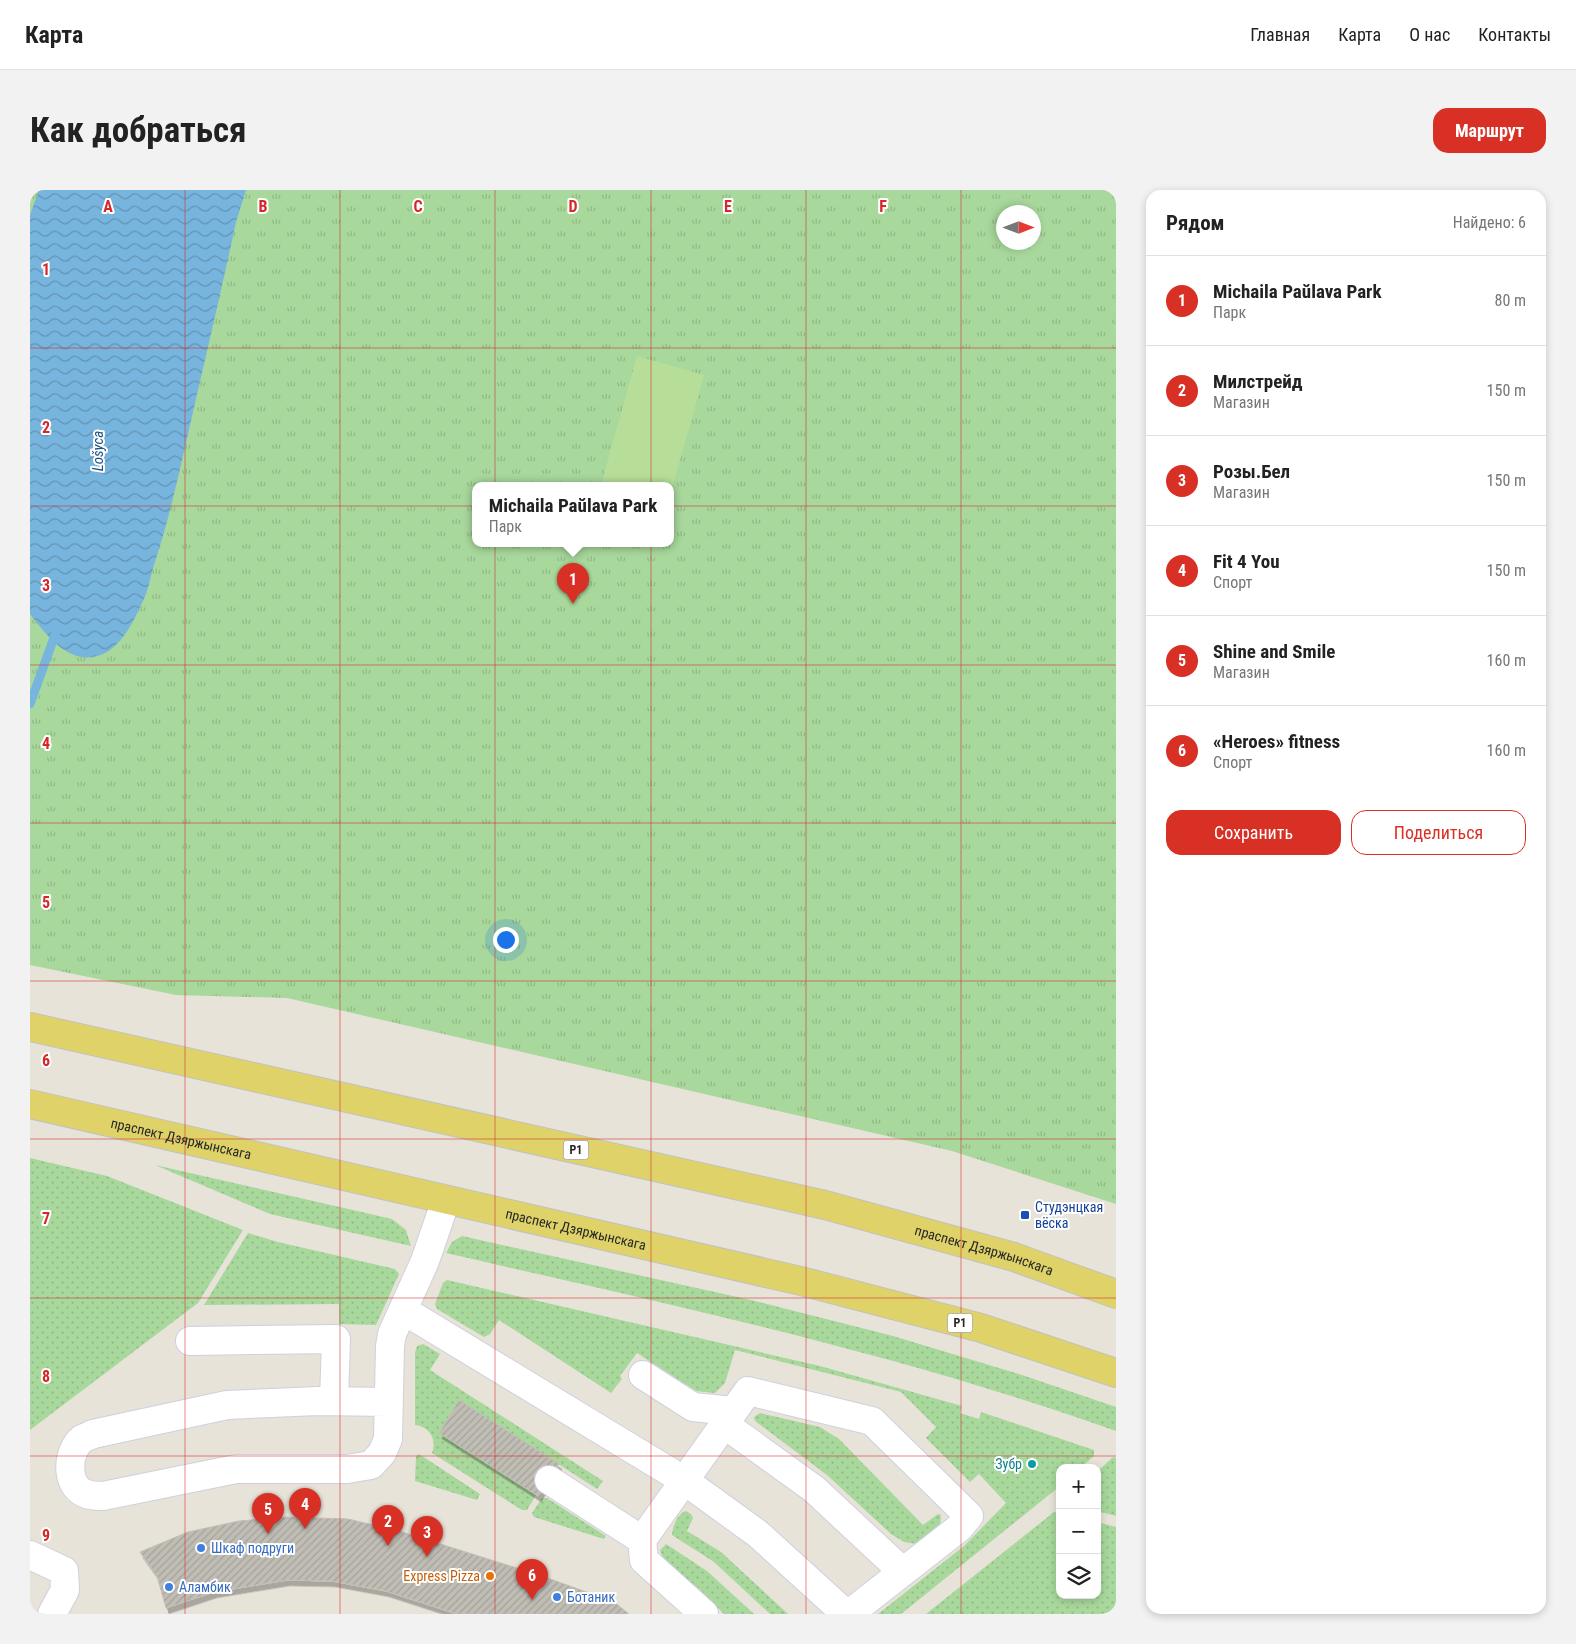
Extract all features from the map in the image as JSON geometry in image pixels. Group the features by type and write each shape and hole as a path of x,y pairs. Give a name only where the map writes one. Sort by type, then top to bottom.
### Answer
{"main road":[{"name":"праспект Дзяржынскага","path":"30,1027 824,1205 1014,1257 1116,1294"},
{"name":"праспект Дзяржынскага","path":"30,1104 801,1281 981,1328 1116,1374"}],"lane":[{"path":"389,1402 334,1401 227,1405 93,1434 82,1439 75,1448 70,1460 70,1472 74,1483 84,1493 103,1496 236,1469 366,1467 378,1460 386,1446 389,1432 390,1346 403,1310 425,1261 446,1200"},
{"path":"403,1310 685,1481 758,1534 847,1614 960,1528 969,1516 872,1421 748,1391 685,1481 642,1540 644,1560 704,1614"},
{"path":"190,1341 336,1339 334,1401"},
{"path":"643,1375 693,1408 729,1418 814,1489 903,1572"},
{"path":"549,1480 642,1540"},
{"path":"30,1555 64,1571 65,1590 52,1614"}],"green space":[{"path":"30,190 1116,190 1116,1204 952,1151 287,998 176,995 30,965"},
{"path":"637,356 704,375 674,482 602,482"},
{"path":"30,1158 107,1176 243,1230 198,1303 30,1430"},
{"path":"155,1165 392,1219 406,1230 411,1246 270,1214"},
{"path":"248,1233 278,1242 395,1269 399,1274 376,1325 339,1324 339,1304 204,1305"},
{"path":"462,1236 751,1300 893,1336 1022,1375 1116,1407 1116,1431 1034,1403 867,1354 784,1332 446,1253 452,1242"},
{"path":"447,1280 820,1366 962,1406 960,1413 979,1419 981,1412 1094,1450 1094,1456 1085,1464 1056,1464 1056,1489 901,1614 878,1614 964,1546 1006,1503 979,1474 970,1482 926,1438 936,1427 901,1392 735,1350 725,1383 715,1393 696,1391 637,1353 620,1376 622,1379 611,1393 499,1320 490,1334 484,1337 437,1309 435,1304 443,1283"},
{"path":"423,1344 440,1354 430,1370 603,1481 597,1489 459,1400 439,1433 536,1495 527,1510 522,1510 432,1453 434,1443 431,1435 425,1428 415,1425 415,1353 417,1346"},
{"path":"760,1413 820,1427 839,1439 923,1525 938,1514 941,1515 940,1527 917,1544 904,1542 891,1534 827,1475 755,1421 754,1417"},
{"path":"419,1454 480,1494 477,1500 415,1481 416,1456"},
{"path":"1113,1457 1116,1458 1116,1516 1101,1512 1101,1468"},
{"path":"542,1498 547,1498 606,1536 604,1539 534,1517 532,1513"},
{"path":"686,1511 693,1518 687,1531 721,1552 788,1614 770,1614 714,1562 672,1535 676,1521"},
{"path":"1054,1512 1056,1512 1056,1599 1101,1599 1101,1523 1116,1527 1116,1614 926,1614"},
{"path":"666,1544 707,1571 754,1614 724,1614 698,1588 665,1563 660,1550"}],"water":[{"path":"39,190 246,190 236,222 174,493 146,593 132,624 116,645 103,654 91,657 80,657 61,648 44,632 30,614 30,215"}],"building":[{"path":"459,1400 559,1464 538,1496 439,1433"},
{"path":"287,1517 348,1519 399,1531 542,1576 614,1602 629,1614 457,1614 386,1591 332,1581 287,1580 214,1592 166,1608 157,1576 140,1552 188,1532 239,1521"}],"waterway":[{"name":"Lošyca","path":"30,704 56,632"}],"place":[{"name":"Michaila Paŭlava Park","path":"573,604"},
{"name":"Студэнцкая вёска","path":"1025,1215"},
{"name":"Зубр","path":"1032,1464"},
{"name":"Fit 4 You","path":"305,1529"},
{"name":"Shine and Smile","path":"268,1534"},
{"name":"Милстрейд","path":"388,1546"},
{"name":"Шкаф подруги","path":"201,1548"},
{"name":"Розы.Бел","path":"427,1557"},
{"name":"Express Pizza","path":"490,1576"},
{"name":"Аламбик","path":"169,1587"},
{"name":"Ботаник","path":"557,1597"},
{"name":"«Heroes» fitness","path":"532,1600"}]}
